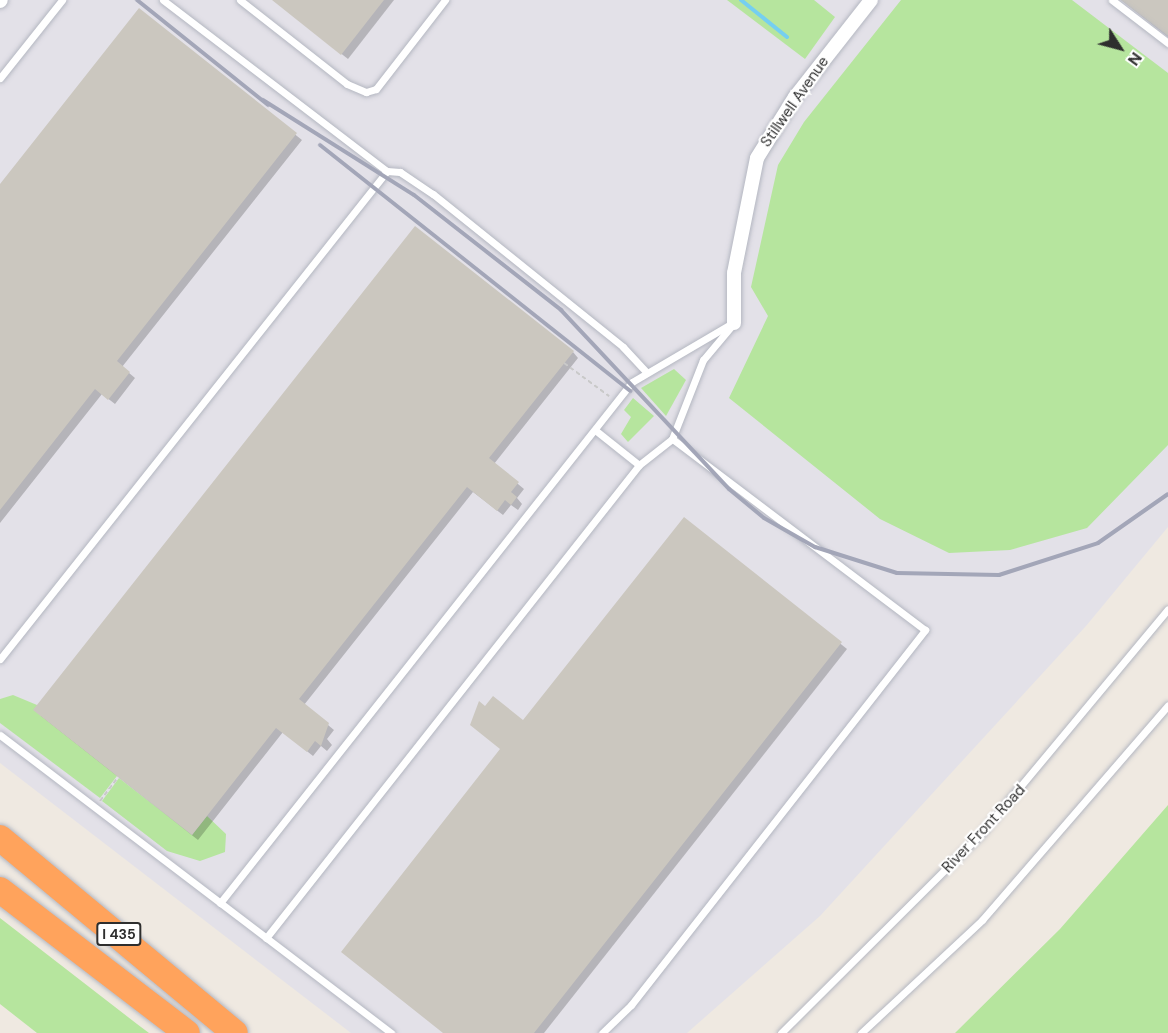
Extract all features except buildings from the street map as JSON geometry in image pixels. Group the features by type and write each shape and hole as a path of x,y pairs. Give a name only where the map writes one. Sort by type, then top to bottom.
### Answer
{"highway":[{"name":"I 435","path":"0,838 235,1033"},
{"name":"I 435","path":"0,890 187,1033"}],"street":[{"name":"Stillwell Avenue","path":"734,323 734,273 757,158 795,97 871,0"}],"lane":[{"path":"0,78 62,0"},
{"path":"163,0 387,171 400,172 432,194 623,347 647,373"},
{"path":"240,0 347,84 366,92 376,89 445,0"},
{"path":"1112,0 1168,43"},
{"path":"0,659 387,171"},
{"path":"220,903 616,402 647,373 734,323"},
{"path":"266,938 639,465 672,440 703,360 734,323"},
{"path":"595,430 639,465"},
{"path":"602,1033 631,1005 925,630 672,440"},
{"name":"River Front Road","path":"781,1033 979,836 1168,609"},
{"path":"861,1033 982,920 1168,705"},
{"path":"0,735 391,1033"}],"path":[{"path":"564,363 600,385 616,402"},
{"path":"95,807 118,777"}],"shaded area":[{"path":"0,0 1168,0 1168,527 1086,626 820,916 687,1033 351,1033 0,763"}],"green space":[{"path":"727,0 814,0 835,17 805,59"},
{"path":"901,0 1072,0 1168,73 1168,445 1087,528 1010,550 949,553 880,519 729,398 768,316 751,287 778,165 804,122"},
{"path":"674,369 686,380 666,416 641,388"},
{"path":"633,398 654,416 628,442 621,434 631,417 624,410"},
{"path":"13,695 37,705 117,776 100,798 0,723 0,699"},
{"path":"119,778 192,835 207,816 226,834 225,852 200,861 167,851 102,801"},
{"path":"1168,805 1168,1033 955,1033 1060,929"},
{"path":"0,918 149,1033 37,1033 0,1004"}],"waterway":[{"path":"741,0 787,37"}],"railway":[{"path":"137,0 268,105"},
{"path":"263,100 414,195 561,310 729,489 764,518 815,547 897,573 999,575 1098,543 1168,494"},
{"path":"320,145 630,391"}]}
